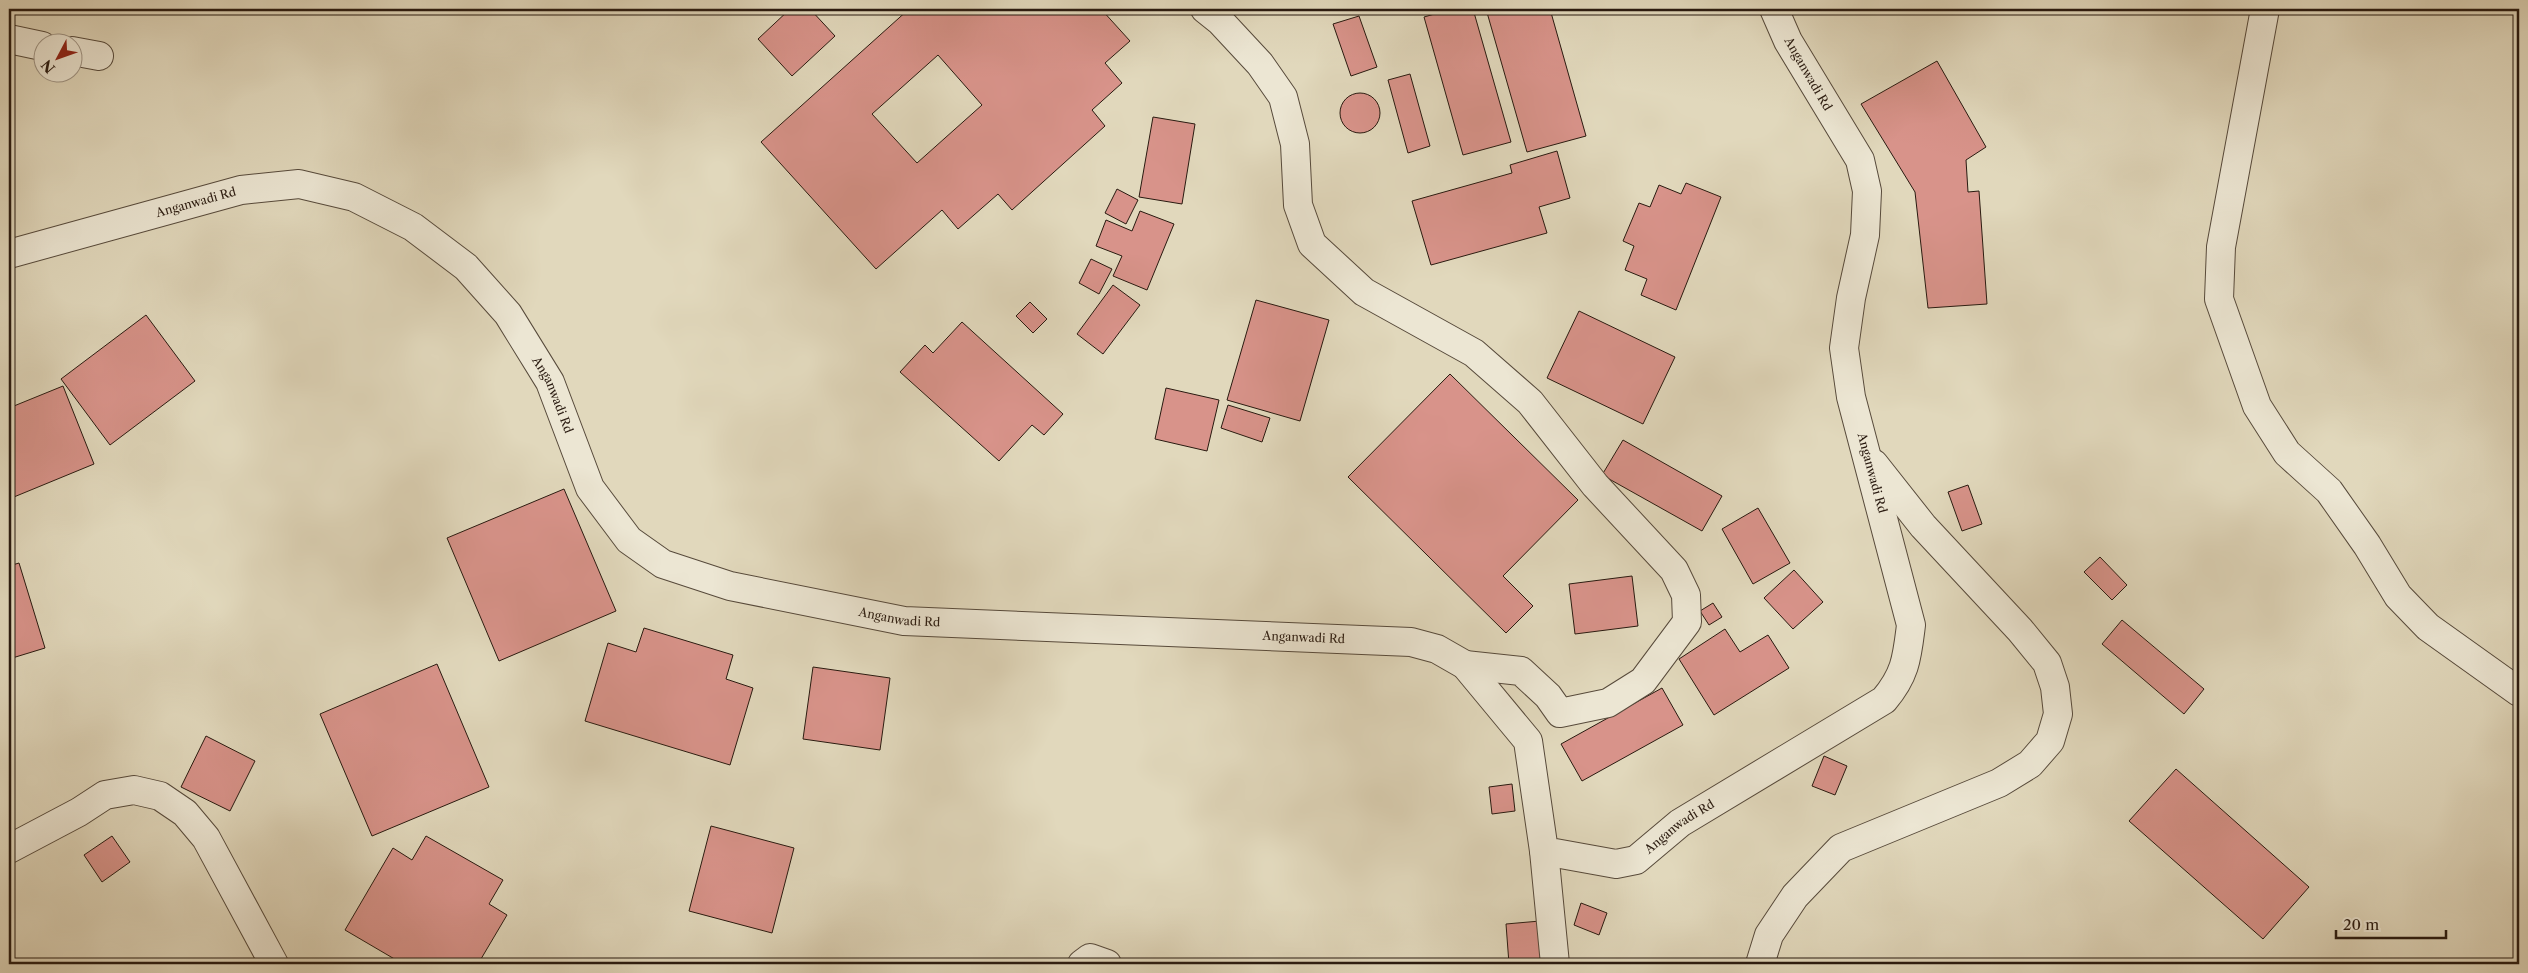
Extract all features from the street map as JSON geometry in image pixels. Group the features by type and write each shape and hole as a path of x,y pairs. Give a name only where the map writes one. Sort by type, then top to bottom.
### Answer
{"street":[{"path":"1205,9 1220,21 1260,64 1283,97 1295,144 1298,205 1312,244 1364,292 1474,353 1530,402 1595,485 1674,570 1686,595 1687,622 1671,645 1643,681 1608,703 1560,713 1548,696 1520,671 1465,665"},
{"name":"Anganwadi Rd","path":"9,254 241,190 299,184 354,197 413,227 466,267 508,314 550,382 590,488 629,540 663,564 730,586 904,621 1411,642 1437,649 1465,665 1528,740 1544,850 1616,864 1636,860 1680,823 1884,700 1898,684 1906,664 1911,625 1851,397 1844,348 1851,298 1865,235 1867,190 1860,160 1788,41 1774,9"},
{"path":"2265,9 2221,247 2219,298 2257,406 2287,453 2329,491 2367,545 2398,596 2428,627 2519,692"},
{"path":"9,38 32,44"},
{"path":"82,53 100,56"},
{"path":"1760,964 1769,934 1795,896 1841,848 1999,783 2030,764 2050,741 2058,714 2055,687 2047,663 2020,630 1923,526 1866,453"},
{"path":"9,848 79,812 105,795 134,790 160,796 185,813 206,838 274,964"},
{"path":"1544,850 1555,964"},
{"path":"1082,964 1090,958 1107,964"}],"building":[{"path":"790,9 810,9 835,36 792,76 758,39"},
{"path":"909,9 1101,9 1130,41 1105,63 1122,83 1092,110 1105,126 1012,210 998,194 958,229 942,210 876,269 761,142","holes":["938,55 982,105 917,163 872,114"]},
{"path":"1452,9 1473,9 1511,142 1463,155 1424,17"},
{"path":"1486,9 1550,9 1586,136 1527,152"},
{"path":"1359,16 1377,67 1351,76 1333,24"},
{"path":"1937,61 1986,147 1966,160 1968,192 1979,191 1987,304 1928,308 1915,192 1861,104"},
{"path":"1410,74 1430,146 1408,153 1388,80"},
{"path":"1364,93 1371,96 1377,102 1380,113 1379,121 1371,130 1364,133 1356,133 1349,130 1341,121 1340,109 1343,102 1352,94"},
{"path":"1153,117 1195,124 1182,204 1139,197"},
{"path":"1557,151 1570,198 1539,207 1547,233 1431,265 1412,201 1512,173 1510,165"},
{"path":"1686,183 1721,197 1676,310 1641,295 1647,279 1625,270 1634,246 1623,241 1639,203 1650,207 1659,185 1681,194"},
{"path":"1117,189 1138,200 1126,224 1105,213"},
{"path":"1140,211 1174,224 1147,290 1113,276 1122,256 1096,246 1106,220 1132,231"},
{"path":"1091,259 1112,269 1099,294 1079,283"},
{"path":"1113,285 1140,305 1103,354 1077,334"},
{"path":"1256,300 1329,320 1300,421 1227,400"},
{"path":"1030,302 1047,319 1033,333 1016,316"},
{"path":"1579,311 1675,357 1643,424 1547,378"},
{"path":"146,315 195,381 110,445 61,379"},
{"path":"962,322 1063,414 1044,435 1032,425 999,461 900,372 925,345 933,353"},
{"path":"1450,374 1578,500 1503,576 1533,606 1506,633 1348,477"},
{"path":"63,386 94,464 9,499 9,408"},
{"path":"1166,388 1219,400 1207,451 1155,439"},
{"path":"1228,405 1270,418 1262,442 1221,428"},
{"path":"1623,440 1722,496 1702,531 1602,475"},
{"path":"1968,485 1982,524 1962,531 1948,492"},
{"path":"564,489 616,611 499,661 447,538"},
{"path":"1758,508 1790,563 1753,584 1722,529"},
{"path":"2100,557 2127,585 2112,600 2084,572"},
{"path":"19,563 45,648 9,659 9,566"},
{"path":"1794,570 1823,602 1793,629 1764,598"},
{"path":"1632,576 1638,626 1575,634 1569,584"},
{"path":"1713,603 1722,617 1709,625 1700,611"},
{"path":"2122,620 2204,689 2184,714 2102,644"},
{"path":"644,628 733,655 726,679 753,688 730,765 585,721 608,643 636,652"},
{"path":"1725,629 1740,652 1768,635 1789,668 1714,715 1679,659"},
{"path":"437,664 489,787 372,836 320,714"},
{"path":"813,667 890,678 880,750 803,739"},
{"path":"1662,688 1683,725 1582,781 1561,744"},
{"path":"206,736 255,761 230,811 181,787"},
{"path":"1824,756 1847,766 1835,795 1812,786"},
{"path":"2176,769 2309,887 2263,939 2129,821"},
{"path":"1512,784 1515,811 1492,814 1489,787"},
{"path":"711,826 794,848 772,933 689,911"},
{"path":"112,836 130,862 102,882 84,855"},
{"path":"426,836 503,880 489,904 507,915 478,964 403,964 345,930 393,848 412,860"},
{"path":"1581,903 1607,913 1599,935 1574,925"},
{"path":"1540,921 1543,964 1509,964 1506,924"}]}
